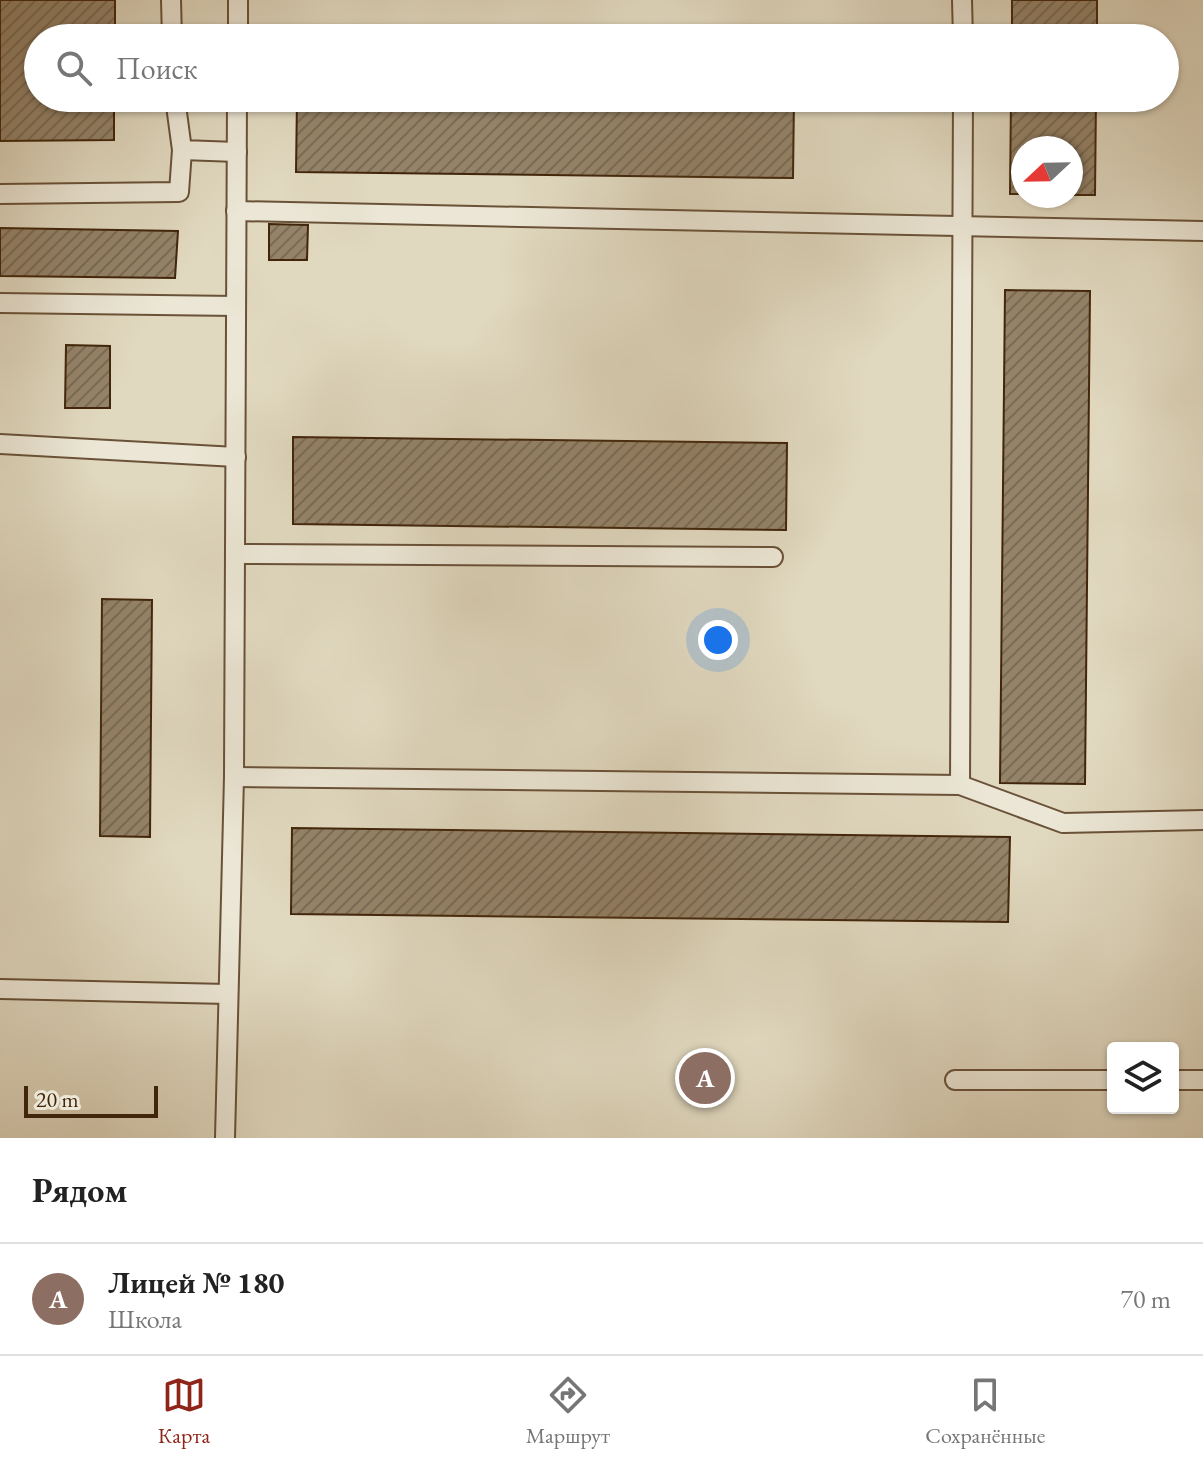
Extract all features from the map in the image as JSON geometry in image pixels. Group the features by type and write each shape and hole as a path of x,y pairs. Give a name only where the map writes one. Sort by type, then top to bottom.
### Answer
{"lane":[{"path":"171,0 172,24"},
{"path":"238,0 238,24"},
{"path":"962,0 963,24"},
{"path":"0,194 179,192 182,150 177,112"},
{"path":"225,1138 234,777 237,112"},
{"path":"960,785 963,112"},
{"path":"182,150 237,152"},
{"path":"236,211 1203,231"},
{"path":"0,303 236,306"},
{"path":"0,444 236,457"},
{"path":"235,554 773,557"},
{"path":"234,777 960,785 1063,823 1203,820"},
{"path":"0,989 228,994"},
{"path":"955,1080 1107,1080"},
{"path":"1179,1080 1203,1080"}],"building":[{"path":"0,0 115,0 115,24 24,24 24,112 114,112 114,140 0,141"},
{"path":"1012,0 1097,0 1097,24 1012,24"},
{"path":"297,112 794,112 793,178 296,172"},
{"path":"1011,112 1096,112 1095,195 1083,195 1083,136 1011,136 1011,194"},
{"path":"269,224 308,225 307,260 269,260"},
{"path":"0,228 178,231 175,278 0,276"},
{"path":"1005,290 1090,291 1085,784 1000,783"},
{"path":"66,345 110,346 110,408 65,408"},
{"path":"293,437 787,443 786,530 293,524"},
{"path":"102,599 152,600 150,837 100,836"},
{"path":"292,828 1010,837 1008,922 291,914"}],"place":[{"name":"Лицей № 180","path":"705,1078"}]}
